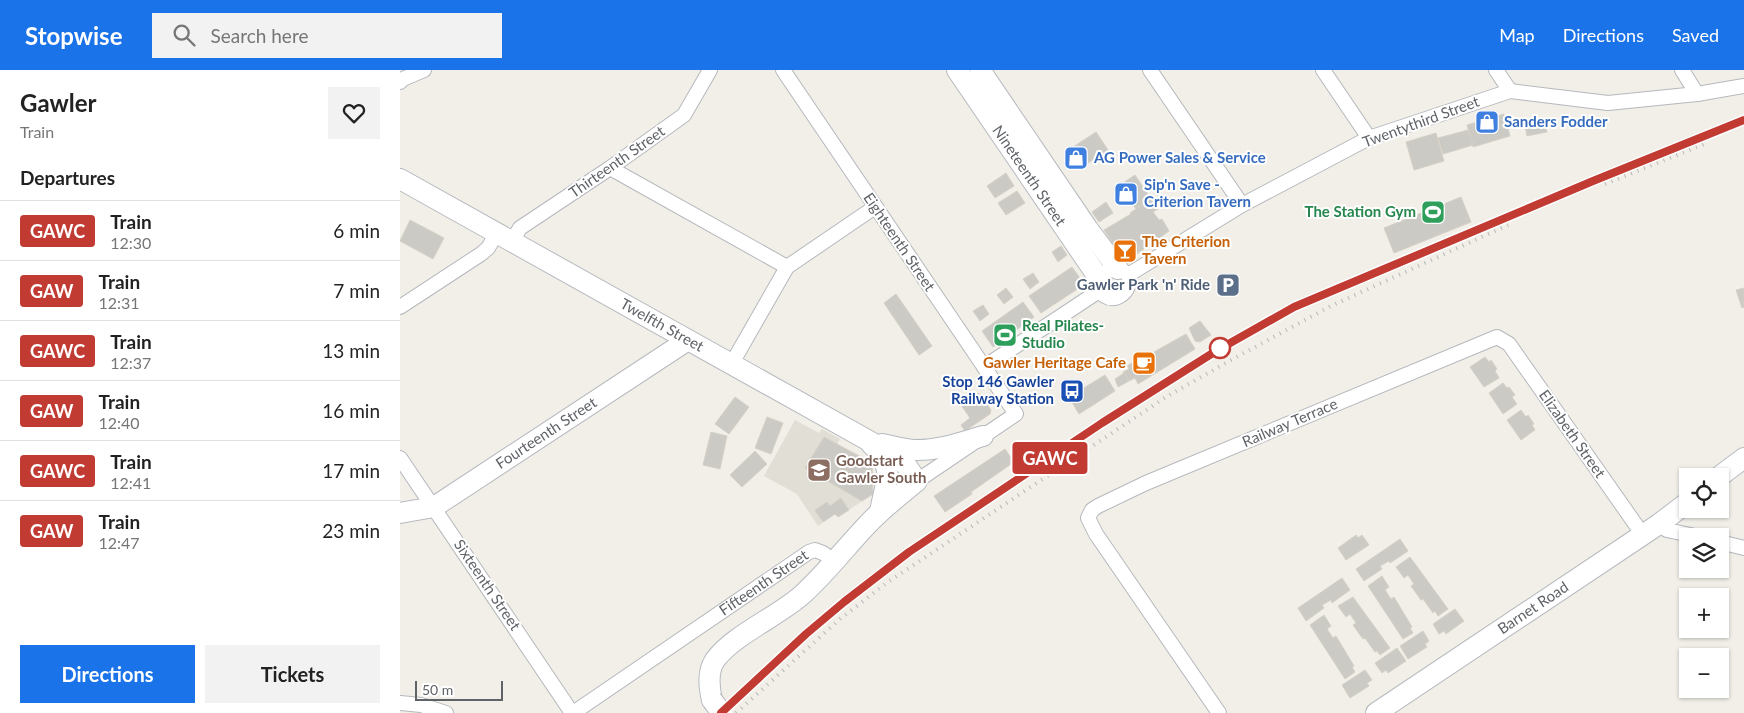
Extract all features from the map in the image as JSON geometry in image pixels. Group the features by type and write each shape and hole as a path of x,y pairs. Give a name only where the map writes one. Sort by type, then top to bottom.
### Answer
{"street":[{"path":"403,77 424,70"},
{"name":"Thirteenth Street","path":"400,307 610,168 684,115 710,70"},
{"name":"Eighteenth Street","path":"783,70 1016,414 983,436"},
{"name":"Nineteenth Street","path":"957,70 1099,286"},
{"name":"Nineteenth Street","path":"980,70 1088,229 1123,272"},
{"path":"1150,70 1242,205"},
{"path":"1323,70 1369,138"},
{"path":"1496,70 1510,90"},
{"path":"1682,70 1697,94"},
{"name":"Twentythird Street","path":"1123,272 1242,205 1369,138 1510,90 1608,103 1697,94 1744,86"},
{"path":"610,168 788,267"},
{"name":"Twelfth Street","path":"400,179 896,456 906,465 917,481"},
{"path":"731,364 788,267 875,207"},
{"path":"984,367 1099,286 1106,272 1123,272 1129,284 1122,296 1114,298 1108,298 1099,286"},
{"name":"Railway Terrace","path":"1219,713 1096,534 1088,518 1092,510 1146,483 1497,337"},
{"name":"Elizabeth Street","path":"1497,337 1509,344 1651,529"},
{"name":"Fourteenth Street","path":"400,513 434,507 688,340"},
{"path":"868,441 912,450 946,447 983,436"},
{"path":"717,707 709,688 710,674 714,662 724,650 802,595 880,511 917,481 983,436"},
{"path":"868,441 884,457 888,475 880,511"},
{"name":"Sixteenth Street","path":"400,458 573,713"},
{"path":"1729,469 1744,458"},
{"name":"Barnet Road","path":"1376,713 1679,509"},
{"path":"1651,529 1679,533"},
{"path":"1729,544 1744,548"},
{"name":"Fifteenth Street","path":"573,713 809,552 815,550 824,553 834,562"},
{"path":"400,703 421,705 446,713"}],"shaded area":[{"name":"Goodstart Gawler South","path":"795,420 819,433 822,429 840,439 837,444 872,463 873,494 838,517 835,514 818,526 797,494 764,476"}],"building":[{"path":"1504,114 1510,136 1473,147 1467,125"},
{"path":"1544,118 1547,132 1527,136 1524,122"},
{"path":"1468,130 1473,145 1443,154 1438,138"},
{"path":"1096,132 1108,150 1079,169 1067,151"},
{"path":"1436,133 1444,161 1414,170 1406,142"},
{"path":"1006,173 1014,186 995,198 987,186"},
{"path":"1135,175 1151,199 1136,209 1130,201 1128,203 1117,187"},
{"path":"1017,191 1025,203 1006,215 998,203"},
{"path":"1461,197 1471,222 1394,253 1384,228"},
{"path":"1151,199 1158,209 1153,212 1159,220 1162,219 1169,231 1127,261 1124,261 1104,230 1131,214"},
{"path":"1106,202 1113,213 1099,222 1092,212"},
{"path":"410,220 444,238 433,259 400,241"},
{"path":"1061,246 1067,255 1058,262 1052,252"},
{"path":"1072,267 1082,281 1082,286 1041,313 1029,296"},
{"path":"1033,273 1039,282 1030,289 1023,279"},
{"path":"1006,288 1013,297 1004,304 997,295"},
{"path":"1744,288 1744,307 1742,308 1736,290"},
{"path":"896,294 932,346 919,355 884,303"},
{"path":"1023,302 1034,317 993,347 982,331"},
{"path":"983,305 989,314 980,321 973,311"},
{"path":"1200,321 1211,335 1200,342 1195,341 1189,328"},
{"path":"1186,334 1195,349 1138,384 1135,378 1129,381 1123,372 1129,369 1127,366 1137,360 1140,364 1155,354 1154,352"},
{"path":"1485,357 1489,362 1491,360 1497,369 1495,371 1499,378 1484,387 1470,367"},
{"path":"1124,373 1129,381 1118,387 1115,379"},
{"path":"1105,375 1115,391 1079,414 1069,397"},
{"path":"1503,383 1515,395 1512,397 1517,404 1503,414 1489,393"},
{"path":"979,393 991,410 990,414 965,431 961,425 970,418 961,405"},
{"path":"735,397 749,407 729,434 715,424"},
{"path":"1521,410 1526,417 1528,415 1534,424 1532,425 1535,430 1521,440 1507,420"},
{"path":"767,417 783,423 771,454 755,448"},
{"path":"711,432 727,436 720,469 703,465"},
{"path":"824,437 872,463 873,494 862,501 805,468"},
{"path":"1005,449 1014,462 945,512 934,496"},
{"path":"755,451 767,464 742,487 730,475"},
{"path":"841,498 849,510 838,517 835,514 823,522 815,510 827,502 830,506"},
{"path":"1356,535 1358,538 1362,535 1369,545 1346,560 1338,548"},
{"path":"1400,539 1408,551 1390,563 1389,561 1380,566 1382,569 1364,581 1356,569"},
{"path":"1410,557 1448,609 1438,616 1435,611 1433,613 1423,599 1421,600 1411,586 1414,584 1408,575 1404,578 1396,567"},
{"path":"1382,576 1389,587 1385,590 1391,599 1394,597 1412,627 1410,628 1413,633 1403,639 1368,586"},
{"path":"1342,578 1350,590 1332,603 1331,600 1322,605 1324,608 1306,621 1298,608"},
{"path":"1353,597 1390,648 1380,655 1377,651 1375,652 1365,638 1363,639 1353,625 1356,623 1350,614 1346,617 1338,606"},
{"path":"1455,609 1464,621 1446,634 1444,631 1439,634 1433,624"},
{"path":"1324,615 1331,626 1327,629 1333,638 1336,636 1354,666 1352,667 1355,672 1345,679 1310,625"},
{"path":"1423,631 1429,641 1425,644 1427,647 1408,659 1400,646"},
{"path":"1397,648 1406,661 1388,673 1386,670 1382,673 1375,663"},
{"path":"1365,670 1372,680 1367,683 1369,686 1350,698 1342,685"}],"railway":[{"path":"721,713 774,662 844,602 921,543 1102,423 1215,351 1294,307 1593,181 1744,120"},
{"path":"1605,184 1707,143"},
{"path":"736,713 840,619 888,582 1166,397 1331,306 1508,225"}],"train":[{"name":"GAWC","path":"721,713 806,634 844,602 921,543 1102,423 1216,351 1294,307 1417,254 1744,120"}],"place":[{"name":"Sanders Fodder","path":"1487,122"},
{"name":"AG Power Sales & Service","path":"1076,158"},
{"name":"Sip'n Save - Criterion Tavern","path":"1126,194"},
{"name":"The Station Gym","path":"1433,212"},
{"name":"The Criterion Tavern","path":"1125,251"},
{"name":"Gawler Park 'n' Ride","path":"1228,285"},
{"name":"Real Pilates- Studio","path":"1005,335"},
{"name":"Gawler Heritage Cafe","path":"1144,363"},
{"name":"Stop 146 Gawler Railway Station","path":"1072,391"},
{"name":"Goodstart Gawler South","path":"819,470"}]}
